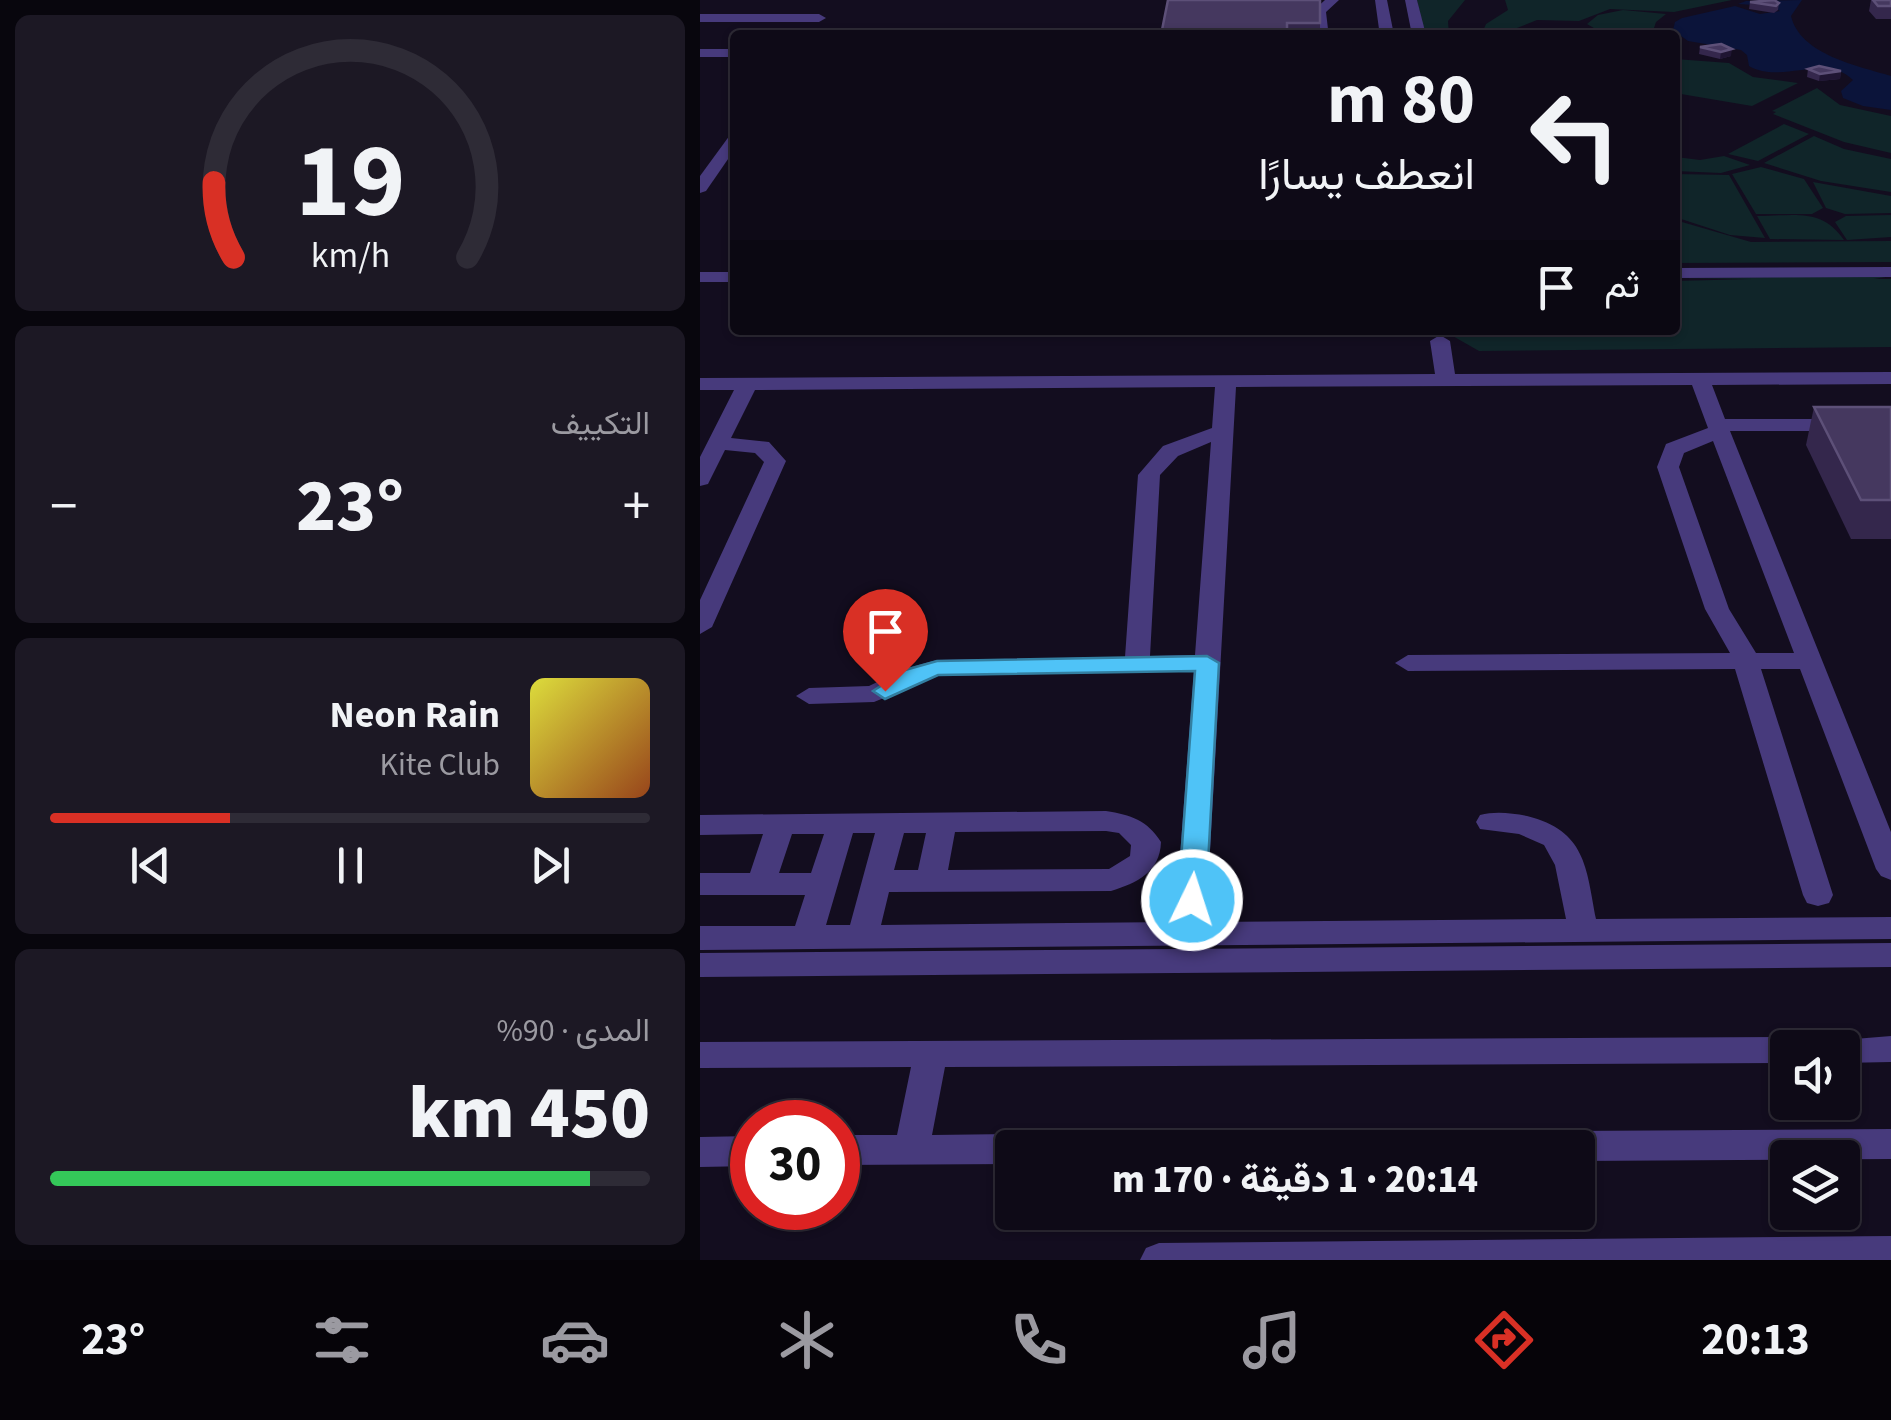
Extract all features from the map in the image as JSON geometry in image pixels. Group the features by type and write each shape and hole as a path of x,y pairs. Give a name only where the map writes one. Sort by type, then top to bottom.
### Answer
{"street":[{"path":"810,30 830,0"},
{"path":"1321,30 1319,12 1333,0"},
{"path":"1380,0 1385,30"},
{"path":"1410,0 1418,30"},
{"path":"700,18 818,18"},
{"path":"700,53 730,53"},
{"path":"700,188 730,145"},
{"path":"1680,274 1891,272"},
{"path":"700,277 730,277"},
{"path":"1440,341 1446,379"},
{"path":"1699,378 1891,870"},
{"path":"700,384 1891,378"},
{"path":"1190,934 1226,380"},
{"path":"700,479 748,383"},
{"path":"1818,895 1746,661 1717,608 1667,460 1674,449 1719,428 1891,425"},
{"path":"1137,664 1149,476 1166,454 1223,432"},
{"path":"700,627 775,461 761,447 718,443"},
{"path":"1408,663 1810,660"},
{"path":"810,696 874,694 937,668 1207,663"},
{"path":"700,825 1116,822 1142,835 1146,850 1132,872 1110,880 877,881"},
{"path":"1490,822 1529,824 1560,842 1567,856 1583,930"},
{"path":"862,937 892,823"},
{"path":"931,881 942,823"},
{"path":"761,884 780,824"},
{"path":"807,937 842,824"},
{"path":"700,884 823,884"},
{"path":"700,938 1190,934 1379,946 1583,930 1891,928"},
{"path":"700,965 1379,946 1891,955"},
{"path":"700,1055 1770,1050"},
{"path":"1860,1050 1891,1050"},
{"path":"912,1150 931,1054"},
{"path":"1595,1146 1891,1144"},
{"path":"860,1150 995,1149"},
{"path":"700,1152 730,1152"},
{"path":"1159,1260 1891,1253"}],"green space":[{"path":"1417,0 1465,0 1448,21 1449,30 1424,30"},
{"path":"1505,0 1732,0 1674,12 1610,9 1579,21 1537,20 1517,30 1483,30 1486,24 1508,10"},
{"path":"1623,10 1666,14 1653,30 1597,30 1587,24 1598,15"},
{"path":"1680,59 1729,63 1753,77 1798,83 1752,106 1680,94"},
{"path":"1817,88 1840,105 1891,116 1891,153 1844,142 1773,114 1776,112 1772,111"},
{"path":"1784,124 1809,134 1758,161 1728,154"},
{"path":"1814,136 1844,149 1891,159 1891,192 1821,181 1764,163"},
{"path":"1724,156 1750,165 1721,173 1680,171 1680,158 1700,160"},
{"path":"1761,167 1804,179 1823,208 1812,214 1756,214 1732,174"},
{"path":"1680,174 1729,175 1765,238 1730,235 1680,219"},
{"path":"1813,182 1891,196 1891,213 1845,214 1826,208"},
{"path":"1891,215 1891,237 1847,240 1835,222 1846,216"},
{"path":"1757,216 1816,218 1835,229 1844,240 1770,239"},
{"path":"1680,221 1751,242 1891,241 1891,262 1680,263"},
{"path":"1891,276 1874,279 1891,279 1891,347 1479,351 1451,335 1680,335 1680,281 1751,279 1680,278"}],"water":[{"path":"1802,0 1791,16 1797,29 1832,57 1891,76 1891,110 1843,98 1841,91 1853,80 1842,72 1816,68 1762,71 1749,66 1747,55 1741,50 1688,41 1680,35 1680,30 1673,30 1675,22 1682,18 1735,6 1760,14 1780,11 1771,6 1738,4"}],"building":[{"path":"1168,0 1320,0 1320,23 1287,23 1287,30 1162,30"},
{"path":"1873,0 1891,0 1891,6 1878,6"},
{"path":"1750,2 1779,3 1776,6"},
{"path":"1721,44 1732,49 1721,52 1700,47"},
{"path":"1819,66 1841,71 1820,74 1808,69"},
{"path":"1814,407 1891,407 1891,500 1861,500"}],"route":[{"path":"885,691 913,675 937,668 1207,663 1192,900"}]}
